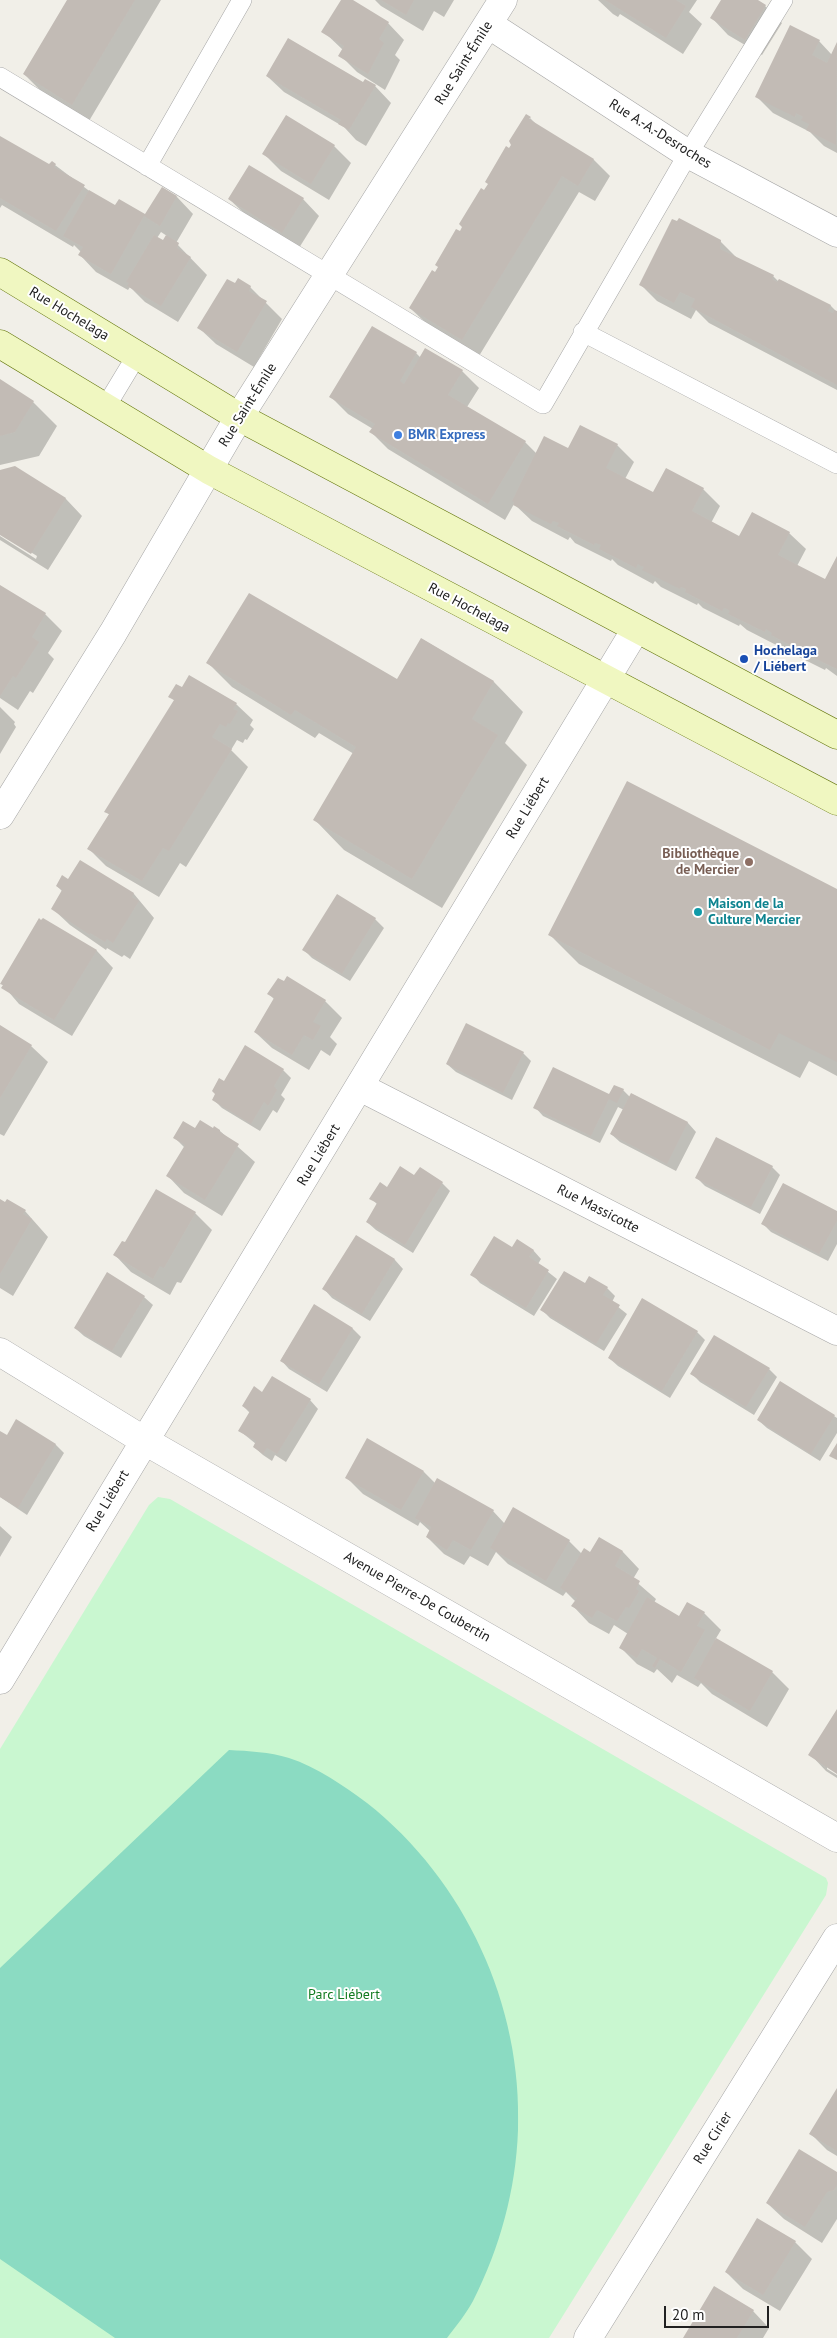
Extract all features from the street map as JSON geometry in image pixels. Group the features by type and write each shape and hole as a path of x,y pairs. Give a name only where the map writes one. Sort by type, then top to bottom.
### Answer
{"main road":[{"name":"Rue Hochelaga","path":"0,272 239,417 837,735"},
{"name":"Rue Hochelaga","path":"0,344 209,470 837,801"}],"street":[{"name":"Rue Saint-Émile","path":"0,815 113,633 239,417 503,0"},
{"name":"Rue A.-A.-Desroches","path":"488,24 688,154 837,233"},
{"name":"Rue Liébert","path":"0,1680 636,629"},
{"name":"Rue Massicotte","path":"360,1087 837,1331"},
{"name":"Avenue Pierre-De Coubertin","path":"0,1352 145,1441 837,1838"},
{"name":"Rue Cirier","path":"588,2338 837,1938"}],"lane":[{"path":"147,166 242,0"},
{"path":"0,77 544,404 583,332 688,154 783,0"},
{"path":"583,332 837,464"},
{"path":"105,408 137,356"}],"green space":[{"name":"Parc Liébert","path":"158,1497 170,1499 826,1878 828,1883 826,1895 549,2338 0,2338 0,1749 149,1505"},
{"path":"229,1750 274,1754 310,1766 367,1803 402,1834 433,1869 459,1908 481,1949 498,1992 510,2037 517,2084 518,2130 514,2174 499,2239 483,2281 473,2301 447,2338 115,2338 0,2259 0,1968"}],"building":[{"path":"67,0 135,0 72,105 23,74"},
{"path":"341,0 353,0 389,22 379,39 384,43 368,74 338,56 344,46 321,32"},
{"path":"381,0 414,0 406,15"},
{"path":"605,0 676,0 686,6 666,38"},
{"path":"721,0 758,0 766,5 745,40 710,18"},
{"path":"790,25 820,40 812,55 827,63 837,42 836,145 806,130 809,124 801,120 803,117 796,113 795,117 755,97"},
{"path":"288,38 363,82 365,79 376,85 349,130 338,124 341,120 266,76"},
{"path":"526,114 531,117 529,119 594,159 578,186 562,176 462,340 409,308 432,270 435,272 438,267 435,265 456,229 460,231 462,227 459,224 481,188 484,190 488,184 485,182 506,146 509,148 511,145 509,141"},
{"path":"286,115 335,145 311,184 262,154"},
{"path":"0,136 49,164 52,161 56,164 54,167 85,185 56,231 0,198"},
{"path":"249,165 304,198 282,233 228,199"},
{"path":"162,187 177,196 160,226 144,216 111,274 78,255 83,247 63,236 89,190 115,205 119,199 145,214"},
{"path":"679,218 721,240 720,249 774,275 772,279 777,282 779,279 831,305 828,311 833,313 834,310 837,311 837,385 691,307 695,299 680,292 674,303 639,285 672,219 677,221"},
{"path":"154,235 163,240 166,235 179,243 177,248 191,257 161,306 127,286 129,283 126,282"},
{"path":"238,278 251,286 249,291 267,301 237,352 197,328 227,279 235,283"},
{"path":"372,326 417,352 400,381 404,384 425,348 463,370 448,395 526,441 488,504 369,432 375,424 329,397"},
{"path":"0,379 34,401 15,432 0,436"},
{"path":"580,425 618,444 606,468 653,492 666,468 704,488 692,511 739,536 752,512 790,532 778,555 825,579 837,556 837,669 814,658 815,654 809,651 808,654 771,635 772,633 766,629 765,632 728,614 730,611 727,609 724,608 722,611 685,592 686,589 681,587 680,589 642,570 644,567 638,564 636,568 599,549 601,545 595,543 594,545 557,526 559,523 553,521 551,524 513,505 514,502 512,501 544,436 568,448"},
{"path":"15,466 66,498 31,554 0,535 0,470"},
{"path":"0,585 46,613 32,637 39,642 16,678 13,676 0,696"},
{"path":"249,593 397,679 421,638 494,681 472,719 498,735 412,879 313,820 356,747 295,710 291,715 206,663"},
{"path":"189,675 237,703 233,709 238,711 230,724 228,723 226,727 220,724 212,737 232,749 169,851 163,848 142,881 87,849 109,814 104,812 174,700 168,697 176,684 182,687"},
{"name":"Maison de la Culture Mercier","path":"627,781 837,889 837,1062 779,1033 770,1050 548,935"},
{"path":"80,860 134,893 132,897 139,901 113,943 107,939 105,942 90,933 90,935 51,909 62,890 56,886 62,875 68,879"},
{"path":"337,894 376,918 342,974 302,950"},
{"path":"39,918 41,920 43,918 97,950 54,1020 1,988 3,985 0,984"},
{"path":"287,976 326,1000 313,1022 321,1026 313,1040 304,1035 292,1055 254,1032 274,998 267,994 278,978 284,981"},
{"path":"466,1023 524,1052 503,1093 446,1064"},
{"path":"0,1025 32,1045 0,1098"},
{"path":"245,1045 284,1069 274,1086 277,1090 268,1106 264,1102 251,1124 212,1100 215,1094 212,1091 219,1078 224,1081"},
{"path":"553,1067 609,1094 614,1085 624,1089 617,1103 609,1099 591,1136 533,1108"},
{"path":"631,1093 688,1122 667,1164 610,1134"},
{"path":"200,1120 213,1128 214,1126 239,1144 205,1200 166,1176 185,1145 173,1138 183,1121 195,1128"},
{"path":"716,1137 773,1166 751,1207 695,1178"},
{"path":"400,1166 414,1175 420,1167 443,1182 405,1245 366,1222 377,1203 369,1199 380,1182 387,1187"},
{"path":"783,1183 837,1211 837,1221 819,1254 761,1224"},
{"path":"156,1189 196,1212 164,1268 160,1266 153,1279 113,1255 122,1241 125,1242"},
{"path":"0,1199 5,1202 7,1199 26,1210 23,1214 32,1219 0,1274"},
{"path":"356,1235 395,1259 362,1314 322,1289"},
{"path":"494,1236 512,1247 517,1239 534,1250 529,1257 549,1270 526,1308 470,1275"},
{"path":"564,1271 585,1283 589,1276 608,1287 603,1295 620,1305 596,1344 540,1310"},
{"path":"107,1272 145,1296 112,1351 74,1328"},
{"path":"642,1298 698,1331 662,1391 608,1358"},
{"path":"314,1304 353,1328 319,1384 280,1361"},
{"path":"714,1335 770,1368 746,1407 690,1374"},
{"path":"272,1376 311,1399 277,1454 267,1448 263,1454 253,1447 256,1441 238,1431 250,1411 242,1406 254,1386 262,1392"},
{"path":"780,1381 835,1415 811,1454 757,1420"},
{"path":"16,1419 56,1444 18,1508 0,1497 0,1431 7,1435"},
{"path":"367,1438 424,1471 401,1510 345,1478"},
{"path":"837,1443 837,1460 829,1456"},
{"path":"437,1478 494,1510 471,1550 453,1540 447,1550 426,1537 431,1527 415,1518"},
{"path":"513,1507 570,1540 546,1581 490,1548"},
{"path":"599,1537 623,1551 615,1566 640,1581 636,1589 639,1591 629,1608 626,1607 617,1621 597,1610 592,1618 571,1606 577,1598 560,1588 584,1548 590,1552"},
{"path":"647,1597 679,1616 687,1602 705,1612 697,1626 705,1630 681,1672 660,1659 655,1668 652,1666 657,1658 642,1649 637,1658 619,1648"},
{"path":"716,1638 773,1671 750,1711 694,1678"},
{"path":"837,1709 837,1774 808,1755"},
{"path":"837,2088 837,2151 809,2134"},
{"path":"799,2149 837,2172 837,2185 834,2190 827,2192 805,2227 766,2203"},
{"path":"757,2218 796,2241 763,2295 725,2272"},
{"path":"714,2286 754,2310 737,2338 683,2338"}],"place":[{"name":"BMR Express","path":"398,435"},
{"name":"Hochelaga / Liébert","path":"744,659"},
{"name":"Bibliothèque de Mercier","path":"749,862"},
{"name":"Maison de la Culture Mercier","path":"698,912"}]}
